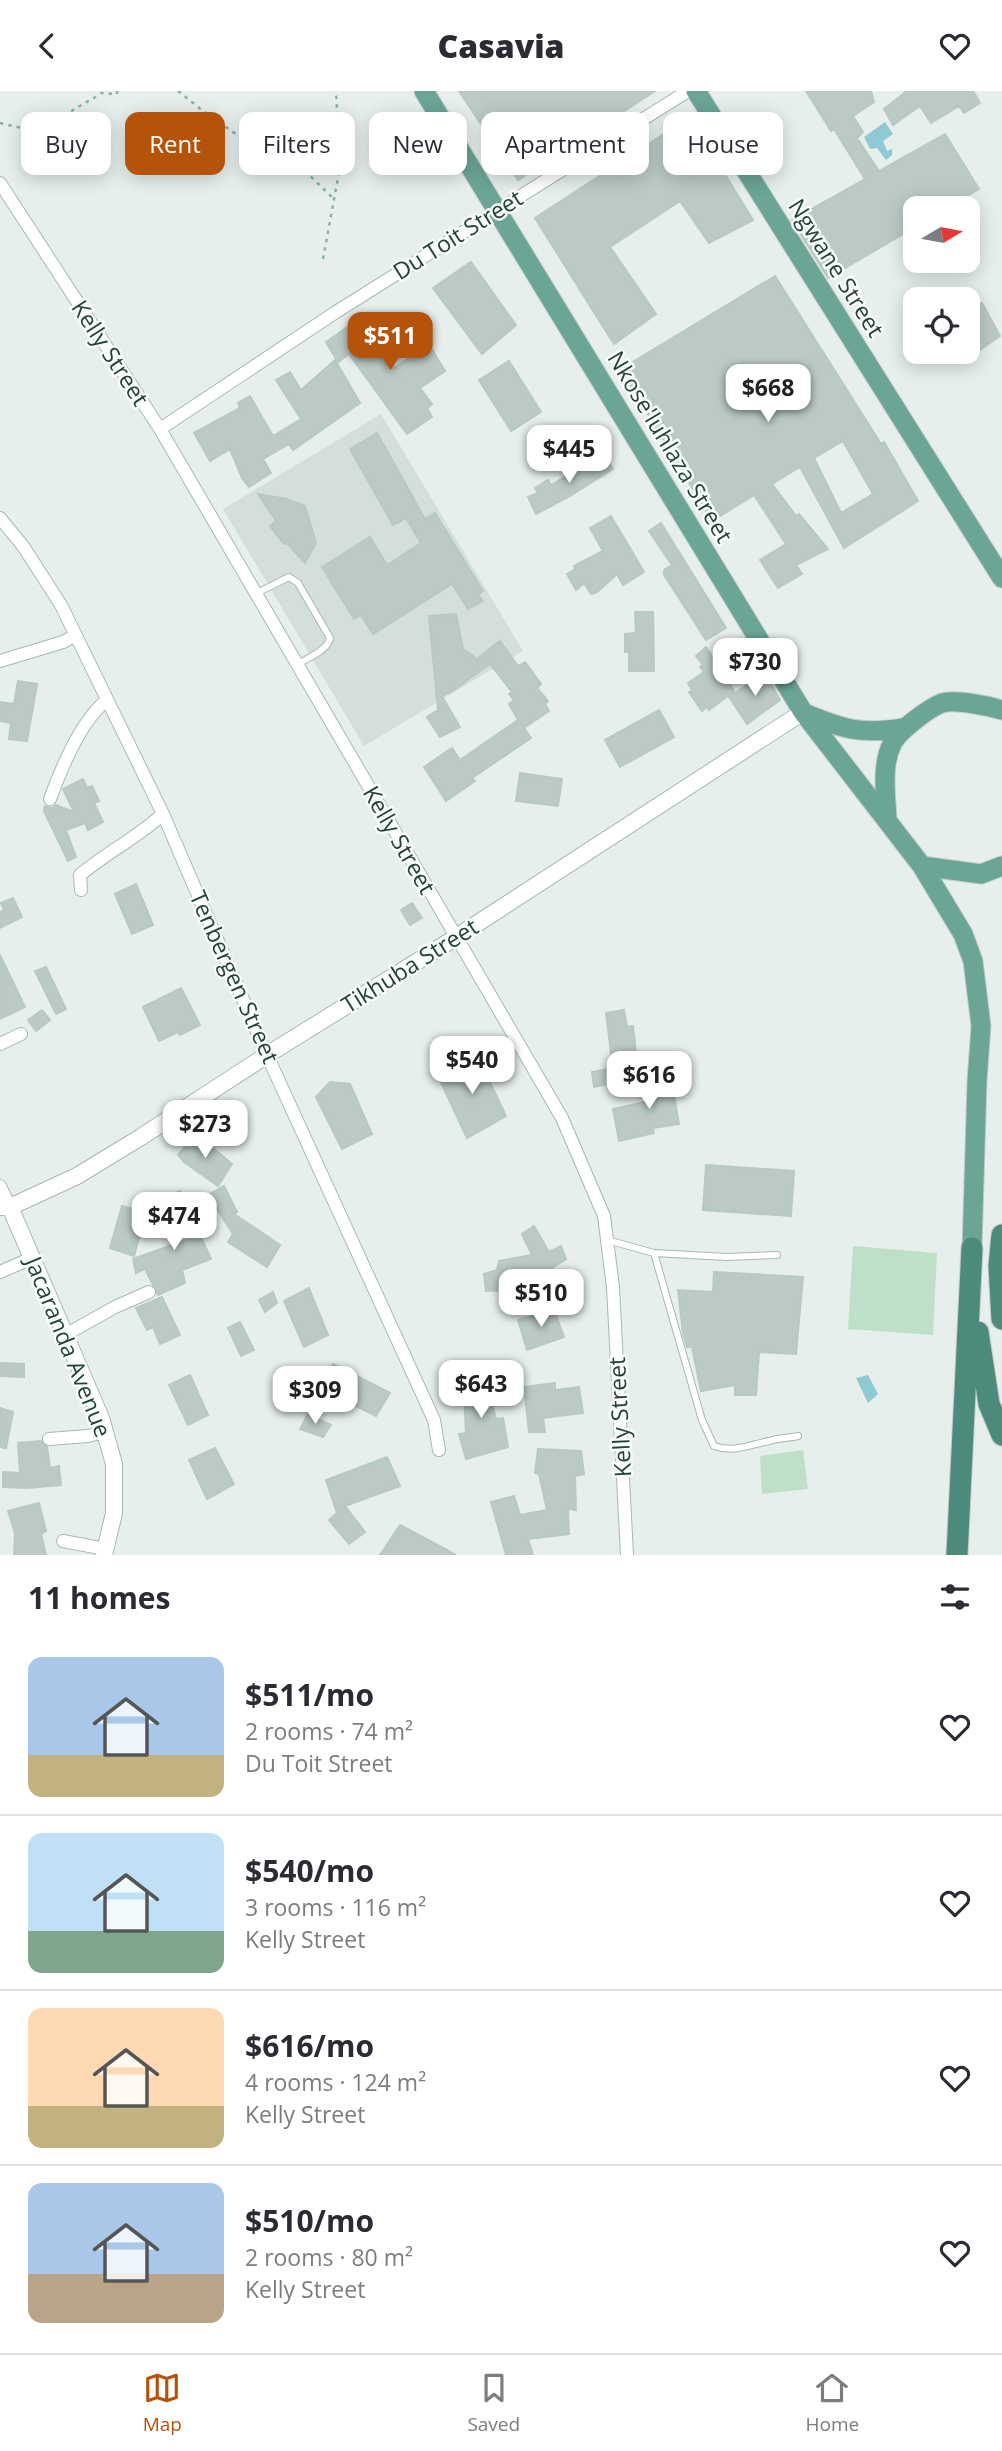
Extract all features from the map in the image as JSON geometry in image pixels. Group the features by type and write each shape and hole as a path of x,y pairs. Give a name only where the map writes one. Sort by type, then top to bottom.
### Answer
{"highway":[{"path":"1002,1235 999,1266 1002,1319"},
{"path":"957,1555 972,1248"},
{"path":"972,1248 981,1358 989,1404 1002,1435"},
{"path":"950,1555 964,1416"}],"main road":[{"name":"Nkose'luhlaza Street","path":"424,91 803,712 922,866 962,934 973,961 981,1026 972,1248"},
{"name":"Ngwane Street","path":"696,91 1002,578"},
{"path":"803,712 853,731 877,732 903,728 944,703 974,704 1002,710"},
{"path":"887,820 886,765 891,745 903,728"},
{"path":"922,866 981,874 1002,866"}],"street":[{"name":"Du Toit Street","path":"160,429 337,311 688,91"},
{"name":"Kelly Street","path":"0,184 160,429 455,939 562,1118 604,1216 613,1287 627,1555"},
{"name":"Tenbergen Street","path":"0,518 23,546 61,605 163,814 267,1055 434,1420 439,1450"},
{"path":"0,661 63,642 76,635"},
{"path":"50,799 83,730 97,707 107,700"},
{"name":"Tikhuba Street","path":"5,1207 77,1176 455,939 803,712"},
{"path":"81,890 80,875 103,856 147,829 163,814"},
{"path":"0,1044 21,1034"},
{"name":"Jacaranda Avenue","path":"0,1186 5,1207 32,1258 65,1335 114,1464 114,1513 104,1552"},
{"path":"0,1272 32,1258"},
{"path":"65,1335 115,1307 149,1292"},
{"path":"49,1439 104,1432"},
{"path":"62,1541 104,1552"}],"lane":[{"path":"255,594 289,577 294,580 328,632 329,643 296,664"},
{"path":"607,1240 654,1253 727,1257 776,1255"},
{"path":"654,1253 702,1420 714,1446 726,1450 745,1449 768,1441 798,1436"}],"path":[{"path":"0,123 26,129 48,119 63,118 72,109 87,104 101,93 117,94 117,91"},
{"path":"178,91 253,146 279,149 301,166 335,200"},
{"path":"323,259 340,167 336,91"}],"shaded area":[{"path":"381,414 523,651 364,746 223,509"}],"green space":[{"path":"853,1246 937,1253 933,1335 848,1329"},
{"path":"803,1450 808,1489 762,1494 760,1456"}],"water":[{"path":"885,122 893,134 883,141 887,151 892,149 892,155 886,160 877,148 870,149 864,137"},
{"path":"868,1375 878,1394 868,1403 856,1378"}],"building":[{"path":"459,91 655,91 623,112 481,112 481,124"},
{"path":"806,91 871,91 874,102 853,116 863,132 857,138 879,171 945,134 979,189 967,196 903,196 903,234 828,278 792,220 865,179 834,129 831,131"},
{"path":"907,91 973,91 980,103 964,113 959,106 931,123 920,106 893,125 884,109"},
{"path":"663,135 663,175 725,175 753,220 709,243 680,201 610,247 656,314 614,344 535,218 601,175 649,175 649,144"},
{"path":"471,262 516,325 482,354 433,288"},
{"path":"775,276 881,444 884,442 918,501 844,548 800,467 772,484 796,516 799,514 828,549 796,565 802,574 778,588 760,560 786,544 754,495 712,521 621,369","holes":["843,441 873,494 841,513 814,458"]},
{"path":"982,303 1000,336 980,350"},
{"path":"366,314 395,368 428,343 445,371 420,388 432,404 427,408 432,417 407,434 349,354 338,362 326,342"},
{"path":"335,360 360,403 293,450 289,444 263,459 271,473 249,487 242,478 230,449 210,461 194,433 240,408 238,403 250,396 273,436 301,419 276,380 290,372 301,390"},
{"path":"509,361 541,412 511,431 479,380"},
{"path":"377,433 425,519 435,513 483,591 478,595 483,601 468,609 452,584 373,634 361,615 354,619 322,567 370,537 387,565 421,543 406,518 393,525 350,449"},
{"path":"603,454 613,469 536,514 528,497 538,493 535,488 548,480 551,485 565,477 566,479"},
{"path":"258,494 287,499 305,506 316,543 305,563 287,543 284,544 270,526 276,521"},
{"path":"611,516 644,572 623,585 617,574 591,594 584,583 576,590 567,574 575,569 574,566 603,551 590,528"},
{"path":"661,523 726,628 706,640 664,575 664,570 672,565 649,531"},
{"path":"635,612 653,612 654,671 629,671 629,651 625,652 625,634 636,633"},
{"path":"456,614 463,649 477,659 500,641 518,666 525,662 541,684 537,688 548,701 545,704 549,711 524,728 531,738 472,778 475,781 446,801 424,767 452,748 460,760 518,720 509,704 514,700 509,694 512,692 490,664 442,696 460,727 440,737 427,717 438,710 429,616"},
{"path":"706,647 734,691 709,710 707,707 702,711 689,692 692,690 688,683 704,672 700,667 703,665 696,656"},
{"path":"765,673 780,700 747,724 729,697"},
{"path":"18,681 37,684 27,741 9,739 11,723 0,721 0,702 14,704"},
{"path":"659,710 674,737 620,767 605,740"},
{"path":"520,773 562,779 558,806 516,801"},
{"path":"83,779 87,788 92,786 99,801 94,803 103,822 88,830 85,823 66,830 76,857 68,861 44,811 45,806 51,808 56,805 74,812 63,789"},
{"path":"136,884 153,925 132,934 115,894"},
{"path":"13,898 22,917 0,928 0,912 4,910 1,903"},
{"path":"412,903 422,918 410,925 401,910"},
{"path":"0,955 25,1007 0,1019"},
{"path":"46,967 66,1009 56,1014 35,971"},
{"path":"181,988 200,1025 159,1041 143,1007"},
{"path":"42,1010 50,1020 36,1031 28,1020"},
{"path":"624,1010 627,1027 633,1026 637,1062 642,1061 644,1076 594,1087 592,1072 613,1068 606,1013"},
{"path":"477,1055 506,1116 467,1138 437,1074"},
{"path":"669,1068 679,1124 653,1128 654,1133 619,1141 613,1109 659,1099 654,1071"},
{"path":"330,1082 350,1084 372,1134 342,1149 316,1097"},
{"path":"196,1134 232,1164 218,1186 178,1155"},
{"path":"706,1165 794,1171 791,1216 703,1210"},
{"path":"224,1186 237,1212 234,1214 280,1245 267,1267 228,1242 233,1234 208,1195"},
{"path":"180,1191 211,1259 182,1270 185,1283 158,1295 145,1269 136,1273 133,1259 189,1239 174,1207 152,1204"},
{"path":"122,1206 146,1213 134,1256 110,1248"},
{"path":"534,1226 549,1252 561,1246 566,1259 518,1290 486,1291 484,1274 497,1270 499,1261 532,1255 522,1234"},
{"path":"714,1272 803,1277 796,1354 759,1352 756,1395 735,1395 735,1385 701,1391 692,1347 687,1347 683,1333 678,1290 713,1292"},
{"path":"309,1288 328,1335 304,1347 284,1301"},
{"path":"273,1292 277,1303 265,1312 259,1300"},
{"path":"162,1297 180,1335 160,1344 153,1327 147,1330 136,1308"},
{"path":"554,1310 564,1337 527,1350 518,1320"},
{"path":"240,1322 254,1350 241,1356 228,1328"},
{"path":"0,1363 24,1364 24,1377 0,1376"},
{"path":"333,1364 390,1393 376,1416 321,1389"},
{"path":"484,1373 496,1419 503,1418 508,1447 466,1459 459,1434 466,1433 463,1377"},
{"path":"190,1375 208,1415 188,1425 169,1385"},
{"path":"555,1383 555,1390 579,1387 583,1413 543,1418 545,1432 529,1432 524,1387"},
{"path":"0,1408 13,1412 6,1448 0,1447"},
{"path":"308,1414 331,1425 323,1437 300,1429"},
{"path":"41,1441 47,1447 50,1468 59,1466 61,1485 3,1487 3,1472 20,1473 18,1443"},
{"path":"215,1448 234,1484 207,1499 189,1460"},
{"path":"538,1449 581,1451 584,1474 575,1476 576,1510 568,1509 569,1534 528,1539 533,1555 506,1555 491,1502 514,1496 520,1515 547,1510 539,1474 535,1473"},
{"path":"387,1457 400,1486 345,1506 365,1532 349,1544 329,1520 337,1513 326,1480"},
{"path":"39,1503 46,1531 41,1534 46,1555 14,1555 15,1533 8,1511"},
{"path":"400,1525 456,1555 380,1555"}]}
